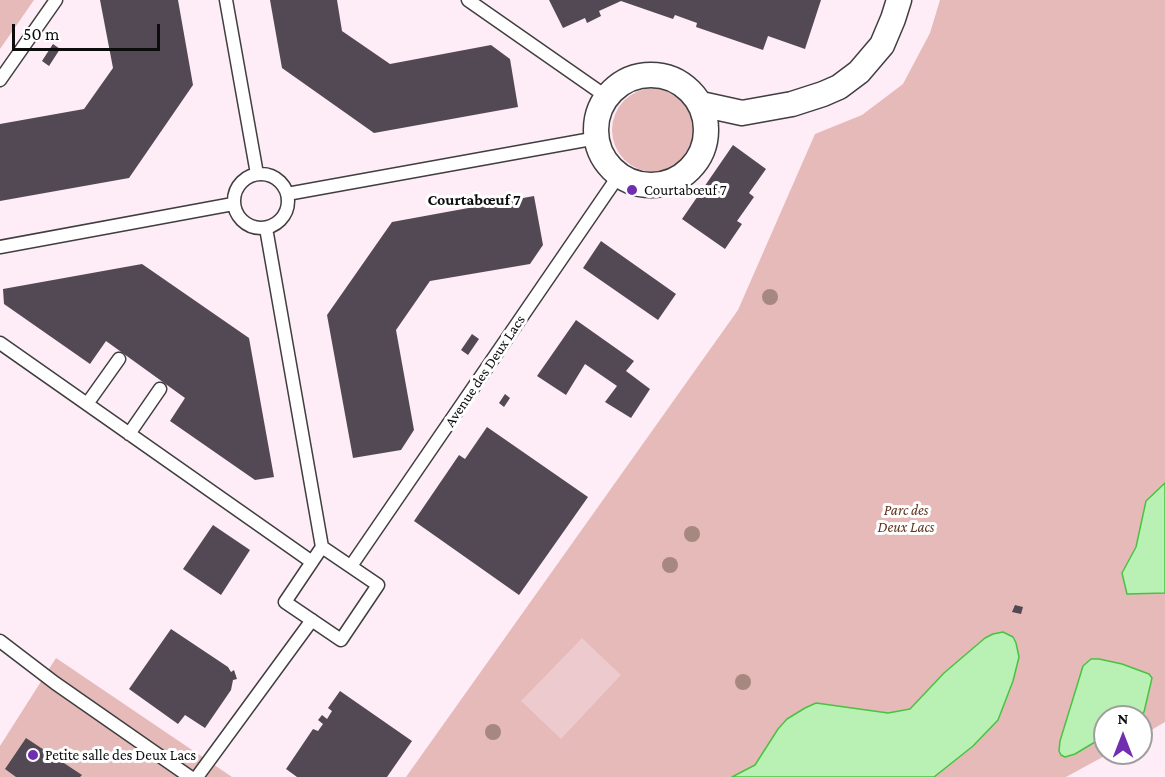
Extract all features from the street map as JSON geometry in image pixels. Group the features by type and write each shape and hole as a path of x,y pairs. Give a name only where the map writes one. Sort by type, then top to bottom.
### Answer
{"street":[{"path":"700,104 742,112 792,104 839,87 859,72 882,45 899,0"},
{"path":"656,75 674,79 689,89 700,104 706,119 707,135 703,151 694,165 682,176 667,183 650,185 634,182 619,175 608,165 597,138 596,123 607,97 621,84 637,76 656,75"},
{"path":"707,135 742,112"}],"lane":[{"path":"0,80 56,0"},
{"path":"226,0 257,174"},
{"path":"468,0 607,97"},
{"path":"287,194 597,138"},
{"path":"257,174 272,176 284,187 287,194 286,212 274,225 266,228 257,228 241,220 233,204 236,188 249,176 257,174"},
{"name":"Avenue des Deux Lacs","path":"351,566 619,175"},
{"path":"0,247 233,204"},
{"path":"266,228 322,547 285,602 341,640 378,585 322,547"},
{"path":"0,343 312,562"},
{"path":"87,404 119,358"},
{"path":"129,434 160,388"},
{"path":"197,777 312,620"},
{"path":"0,641 55,683 190,777"}],"green space":[{"path":"0,0 34,0 0,49"},
{"name":"Parc des Deux Lacs","path":"940,0 1165,0 1165,722 1153,729 1153,705 1093,705 1093,762 1066,777 406,777 738,310 815,134 862,115 903,84 930,33"},
{"path":"654,88 670,91 684,100 693,114 696,130 693,146 684,160 670,169 654,172 638,169 624,160 615,146 612,130 615,114 624,100 638,91"},
{"path":"56,658 232,777 0,777 0,746"}],"shaded area":[{"path":"1165,483 1165,593 1127,594 1122,573 1136,547 1146,501"},
{"path":"1003,632 1013,637 1019,657 1013,681 998,720 973,746 934,777 732,777 755,765 778,729 787,719 805,708 816,703 888,713 910,709 944,673 985,638"},
{"path":"582,638 621,675 561,739 521,701"},
{"path":"1091,659 1099,659 1122,664 1149,674 1152,678 1146,705 1093,705 1093,743 1065,757 1059,751 1060,741 1083,666"}],"building":[{"path":"100,0 178,0 193,85 129,178 0,201 0,124 84,109 113,68"},
{"path":"270,0 337,0 342,31 390,64 491,45 510,59 518,107 374,133 282,68"},
{"path":"549,0 821,0 805,49 768,36 763,50 696,27 697,23 675,15 673,19 621,1 599,11 601,16 587,23 585,18 563,28"},
{"path":"53,44 60,49 49,66 42,61"},
{"path":"733,145 766,169 749,193 754,197 737,221 742,224 725,249 682,219"},
{"path":"534,196 543,245 530,264 430,281 396,330 414,430 401,450 353,458 327,315 392,222"},
{"path":"601,241 676,294 658,320 583,268"},
{"path":"142,264 249,338 274,477 255,480 170,421 185,398 106,341 90,364 4,304 3,289"},
{"path":"576,320 634,361 626,371 650,389 631,418 605,402 617,386 585,364 566,395 537,376"},
{"path":"472,334 479,339 468,355 461,350"},
{"path":"505,394 510,398 504,407 499,403"},
{"path":"487,427 588,497 519,595 414,521 459,455 465,459"},
{"path":"213,525 250,550 221,595 183,569"},
{"path":"1015,605 1023,607 1021,614 1012,612"},
{"path":"171,629 228,667 231,672 234,670 237,679 233,680 231,690 205,728 185,715 178,724 129,689"},
{"path":"340,691 412,741 387,777 297,777 286,769 313,729 318,731 323,724 318,720 322,715 327,719 332,711 328,708"},
{"name":"Petite salle des Deux Lacs","path":"26,738 82,775 80,777 16,777 5,769"}],"place":[{"name":"Courtabœuf 7","path":"632,190"},
{"name":"Petite salle des Deux Lacs","path":"33,755"}],"district":[{"name":"Courtabœuf 7","path":"474,200"}]}
